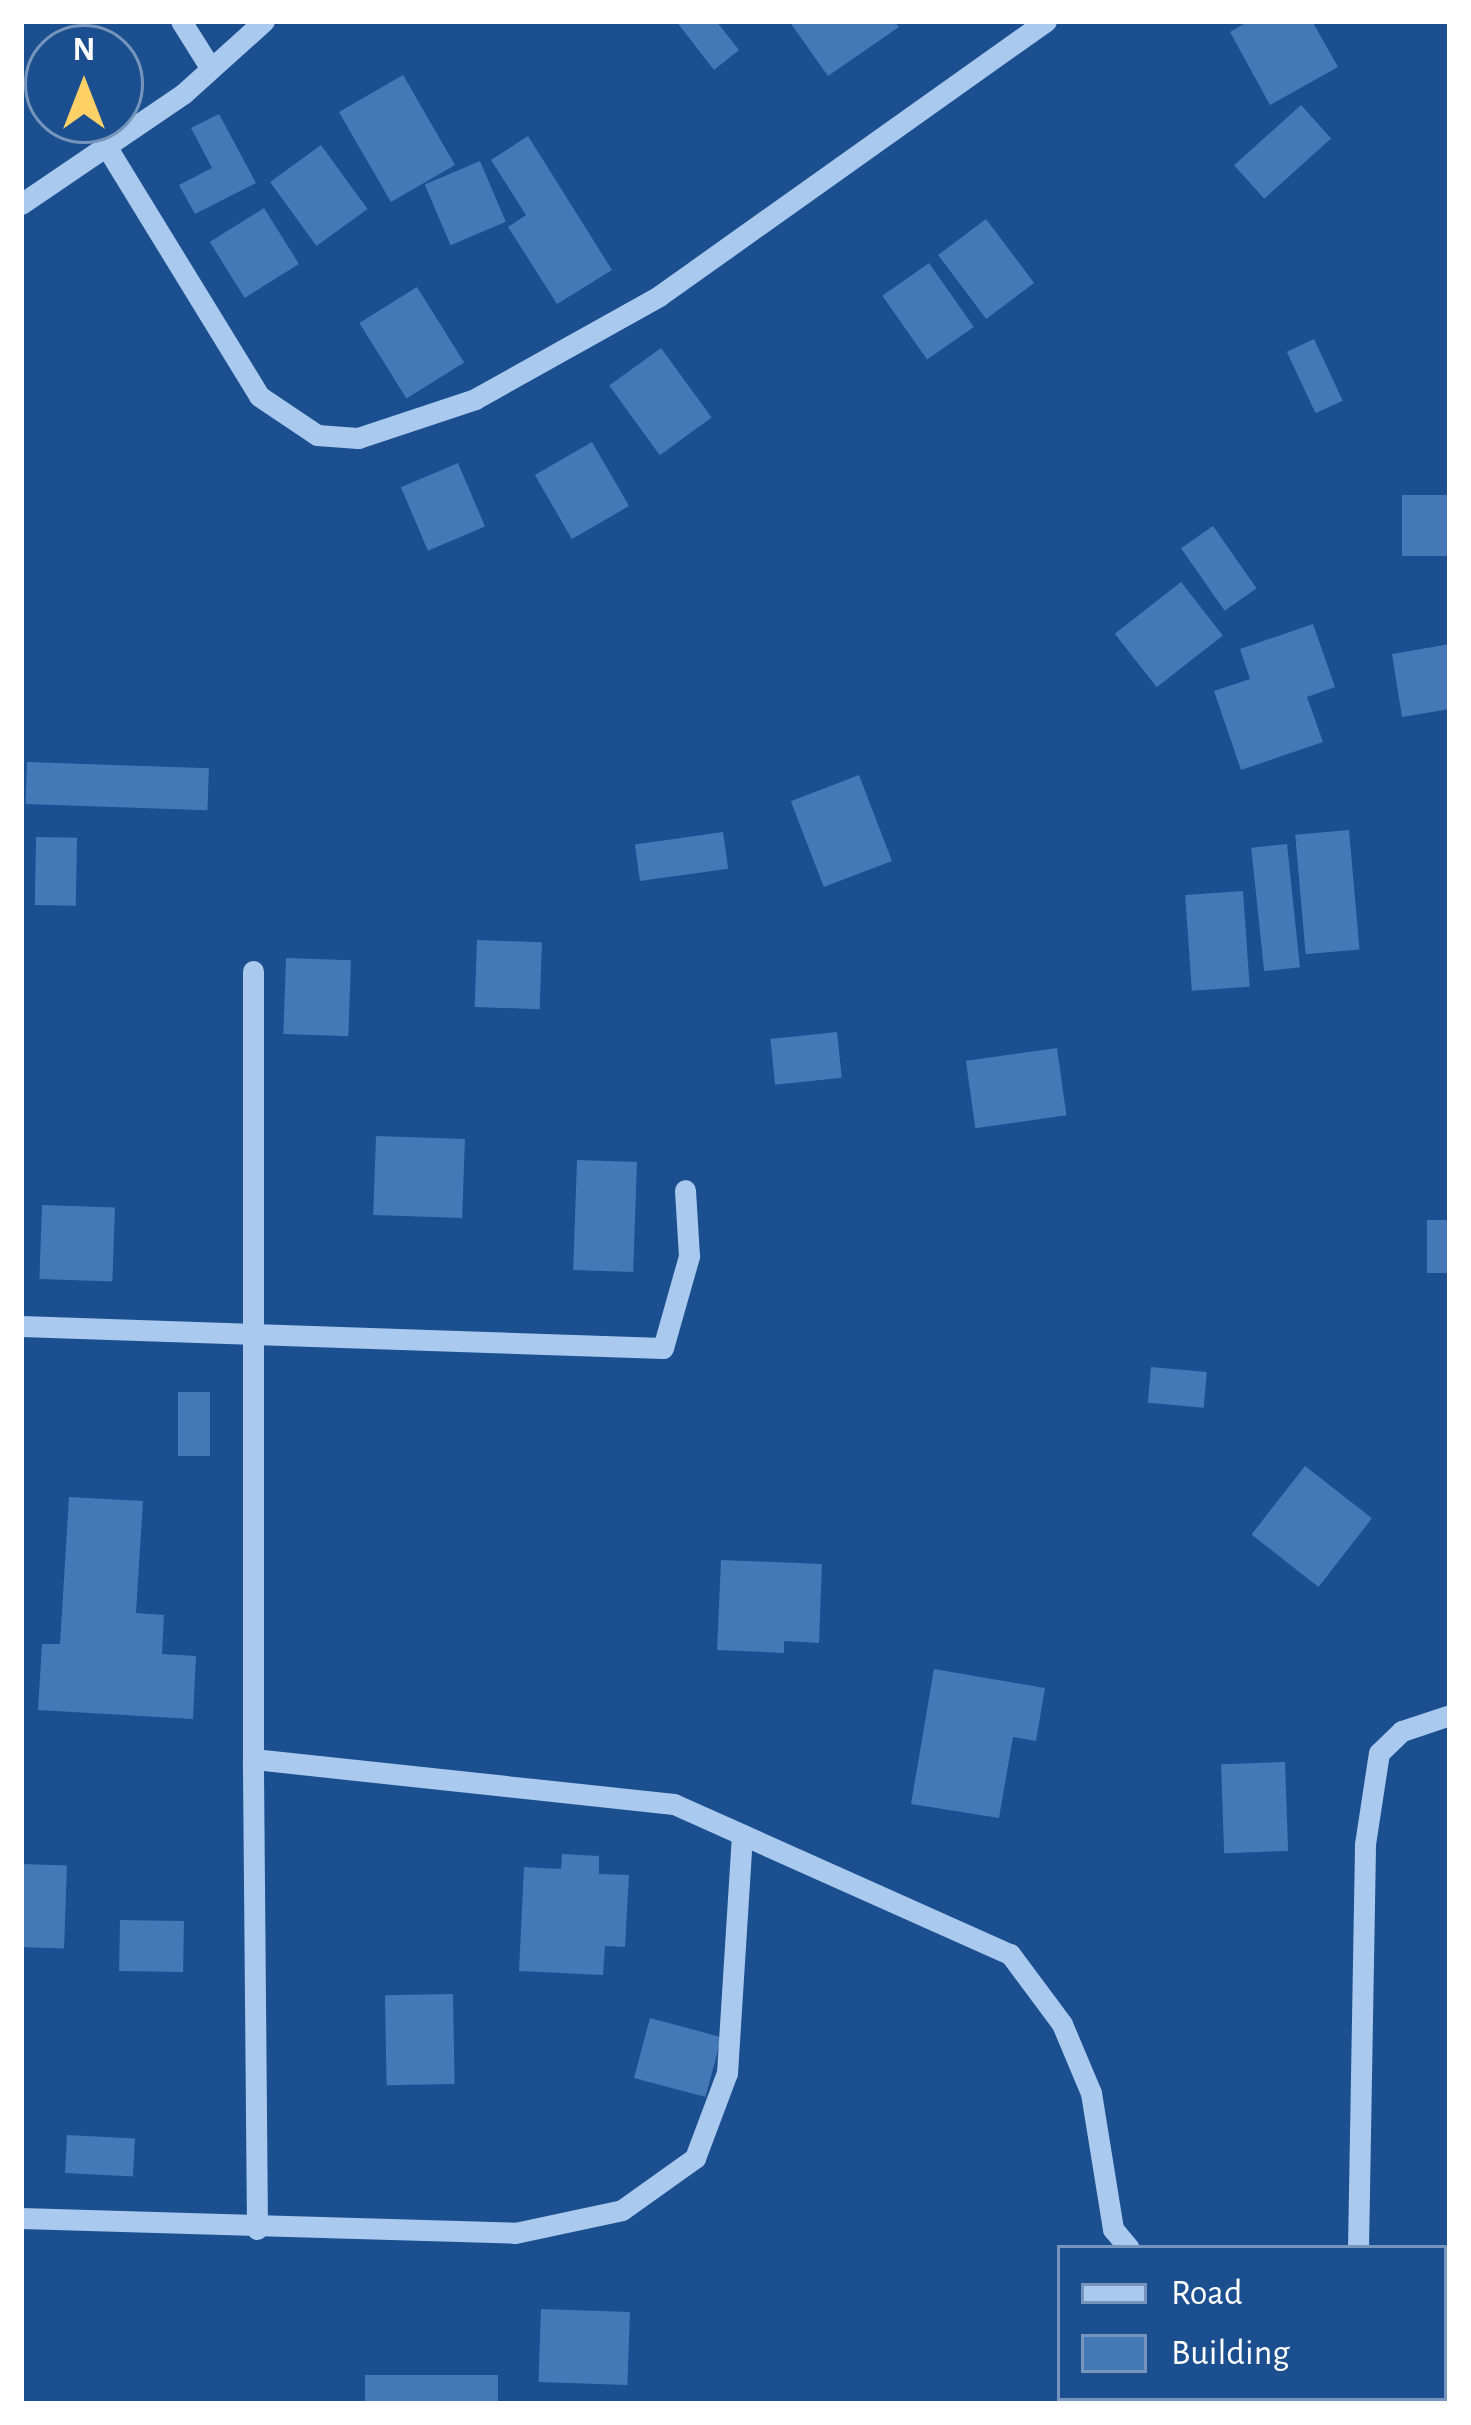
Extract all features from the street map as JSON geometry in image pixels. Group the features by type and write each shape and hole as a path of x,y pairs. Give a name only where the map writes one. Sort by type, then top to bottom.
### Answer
{"street":[{"path":"181,21 208,64"},
{"path":"21,204 183,94 208,64 264,21"},
{"path":"106,146 259,396 317,435 358,438 475,399 659,296 1046,21"},
{"path":"253,971 256,2229"},
{"path":"21,1326 256,1330 663,1348 689,1256 685,1190"},
{"path":"1358,2245 1365,1844 1379,1753 1402,1730 1450,1715"},
{"path":"253,1760 674,1804 1010,1954 1062,2024 1091,2093 1113,2229 1126,2245"},
{"path":"21,2218 256,2229 515,2233 622,2210 695,2158 727,2074 742,1834"}],"building":[{"path":"676,21 716,21 739,50 714,70"},
{"path":"789,21 894,21 899,27 828,76"},
{"path":"1249,21 1312,21 1338,67 1270,105 1230,32"},
{"path":"403,75 455,165 391,202 339,112"},
{"path":"1301,105 1331,138 1264,199 1234,165"},
{"path":"219,114 256,183 195,214 179,185 212,168 191,128"},
{"path":"528,136 612,270 557,304 508,227 526,215 491,160"},
{"path":"321,145 367,209 316,246 270,182"},
{"path":"480,161 506,222 451,245 425,184"},
{"path":"264,208 299,264 245,298 210,242"},
{"path":"986,219 1034,283 986,319 938,255"},
{"path":"929,263 974,327 927,360 882,296"},
{"path":"417,287 464,362 406,399 359,323"},
{"path":"1314,339 1343,401 1316,413 1287,352"},
{"path":"661,348 712,418 660,455 609,386"},
{"path":"592,442 629,506 572,539 535,475"},
{"path":"458,463 485,527 428,551 401,487"},
{"path":"1402,495 1450,495 1450,556 1402,556"},
{"path":"1213,526 1257,588 1225,611 1181,548"},
{"path":"1181,582 1223,636 1157,687 1115,634"},
{"path":"1313,624 1335,687 1307,697 1323,742 1241,770 1214,691 1250,679 1240,649"},
{"path":"1450,644 1450,709 1402,717 1392,654"},
{"path":"27,762 209,768 207,810 26,804"},
{"path":"859,775 892,861 824,887 791,801"},
{"path":"1349,830 1359,950 1306,954 1295,835"},
{"path":"723,832 728,869 640,881 635,844"},
{"path":"36,837 77,838 76,906 35,905"},
{"path":"1287,844 1300,967 1264,971 1251,848"},
{"path":"1243,891 1250,987 1192,991 1185,895"},
{"path":"477,940 542,942 540,1009 475,1007"},
{"path":"286,958 351,960 348,1036 283,1034"},
{"path":"837,1032 842,1078 775,1085 770,1039"},
{"path":"1057,1048 1066,1115 975,1128 966,1061"},
{"path":"376,1136 465,1139 462,1218 373,1215"},
{"path":"577,1160 637,1162 633,1272 573,1270"},
{"path":"42,1205 115,1208 112,1282 39,1279"},
{"path":"1427,1220 1450,1220 1450,1273 1427,1273"},
{"path":"1151,1367 1207,1372 1204,1408 1148,1403"},
{"path":"178,1392 210,1392 210,1456 178,1456"},
{"path":"1305,1466 1372,1518 1318,1587 1251,1535"},
{"path":"69,1497 143,1501 136,1613 164,1615 162,1654 196,1656 193,1719 38,1710 42,1644 60,1644"},
{"path":"721,1560 822,1564 819,1643 784,1641 784,1653 717,1650"},
{"path":"934,1669 1045,1688 1036,1741 1013,1737 999,1818 911,1804"},
{"path":"1285,1762 1288,1851 1224,1853 1221,1764"},
{"path":"562,1854 599,1856 599,1874 629,1875 625,1947 605,1946 603,1975 519,1971 524,1867 561,1869"},
{"path":"21,1864 67,1866 64,1949 21,1947"},
{"path":"120,1920 184,1921 183,1972 119,1971"},
{"path":"453,1994 455,2084 387,2085 385,1995"},
{"path":"650,2018 721,2037 705,2097 634,2078"},
{"path":"67,2135 135,2139 133,2177 65,2173"},
{"path":"541,2309 630,2312 627,2385 538,2382"},
{"path":"365,2375 498,2375 498,2404 365,2404"}]}
